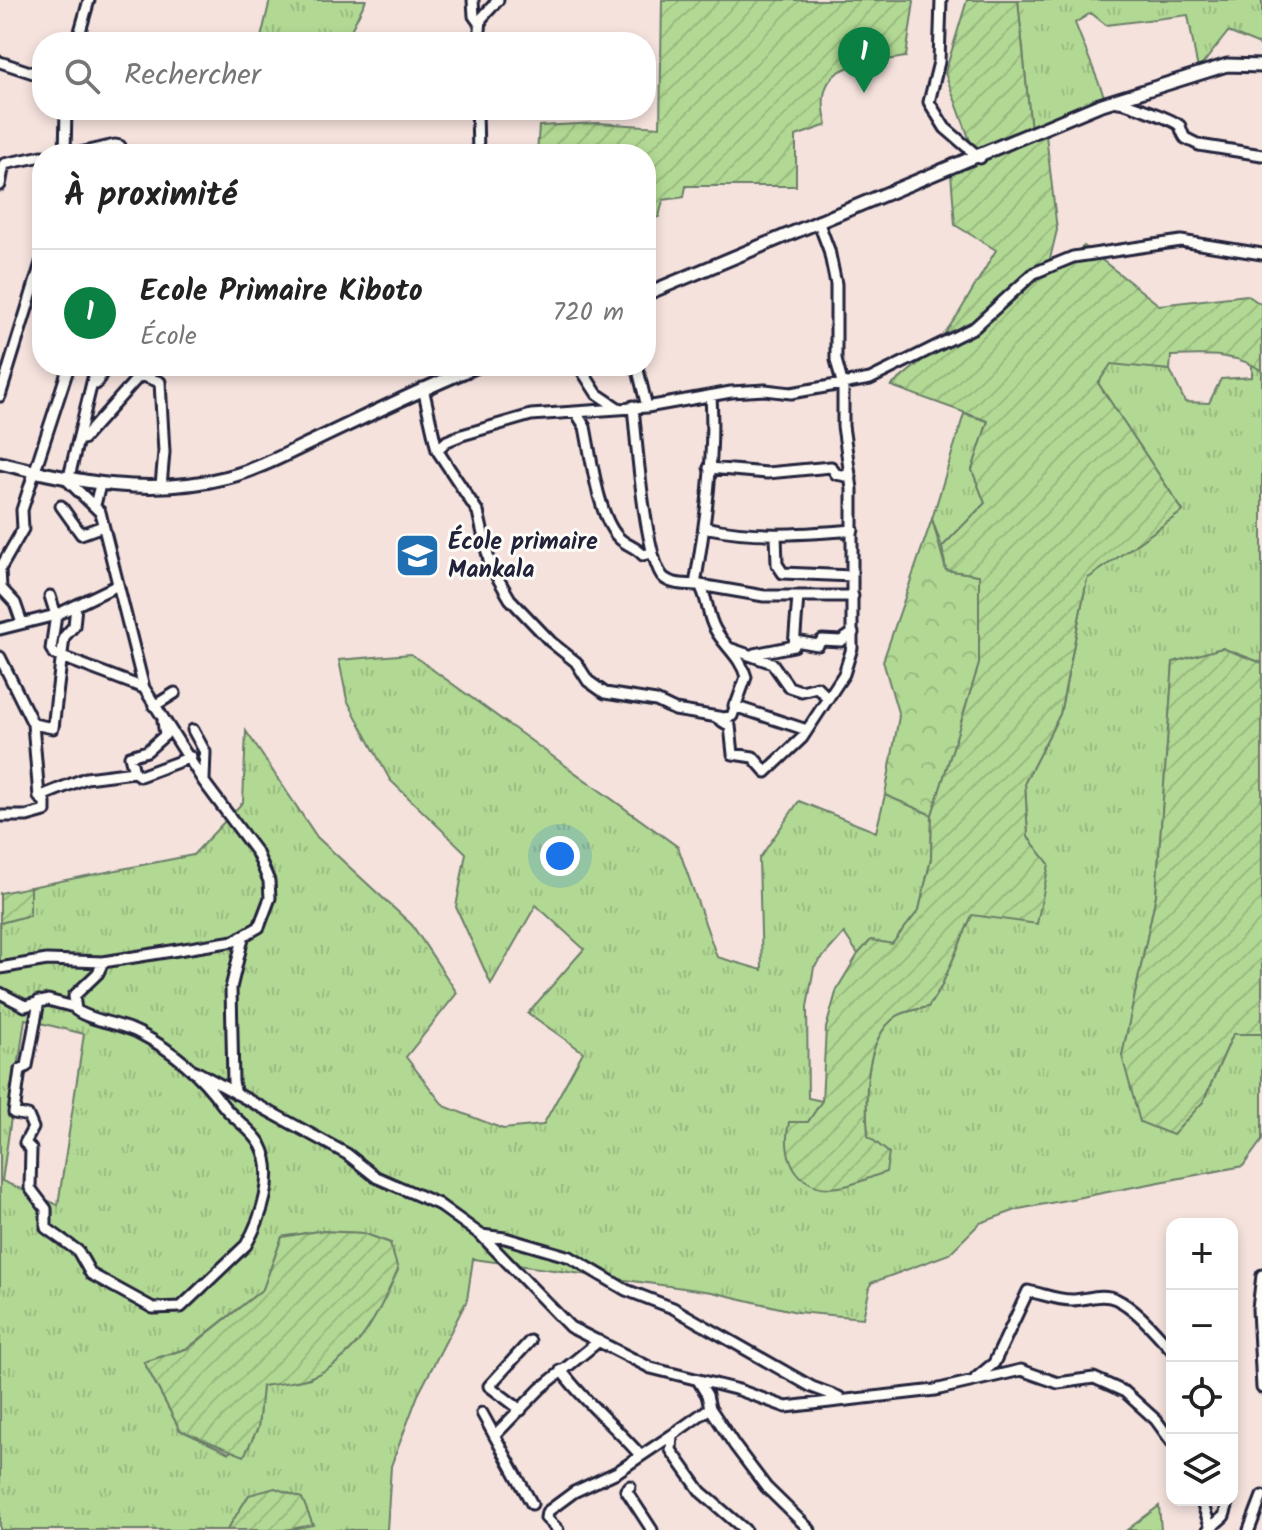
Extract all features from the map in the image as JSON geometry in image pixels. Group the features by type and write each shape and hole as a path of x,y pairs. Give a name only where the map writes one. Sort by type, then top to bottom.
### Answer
{"street":[{"path":"80,32 89,0"},
{"path":"473,0 479,32"},
{"path":"479,23 498,0"},
{"path":"941,0 939,62 929,102 945,128 980,158"},
{"path":"0,62 32,73"},
{"path":"656,290 818,221 980,158 1099,105 1227,65 1262,66"},
{"path":"1099,105 1126,102 1172,121 1180,126 1185,138 1199,145 1262,155"},
{"path":"66,120 68,144"},
{"path":"477,120 478,144"},
{"path":"0,185 4,164 32,158"},
{"path":"712,714 730,726 733,754 753,757 766,772 807,730 850,661 853,633 851,477 843,426 843,386 836,360 836,284 829,250 818,221"},
{"path":"437,450 462,435 531,415 647,407 765,390 791,393 870,379 975,327 1034,273 1073,257 1181,241 1262,254"},
{"path":"0,396 32,292"},
{"path":"22,623 15,603 1,588 0,569 23,529 22,510 66,376"},
{"path":"68,481 94,376"},
{"path":"89,400 101,376"},
{"path":"78,445 136,376"},
{"path":"150,376 160,382 164,452 161,486"},
{"path":"0,463 68,481 100,485 161,486 228,477 265,464 453,376"},
{"path":"585,376 597,394 618,408"},
{"path":"639,376 647,407"},
{"path":"423,388 437,450 478,512 490,565 510,599 551,642 576,662 588,681 605,693 656,701 675,710 724,718 732,716 746,677 732,649 714,628 697,585 709,468 711,396"},
{"path":"633,406 651,553 662,577 674,584 764,596 853,596"},
{"path":"577,414 585,427 608,522 619,539 633,544 643,555 651,553"},
{"path":"709,468 767,473 831,467 836,474 851,477"},
{"path":"0,968 47,960 103,962 243,938 259,927 267,913 269,881 257,853 240,826 204,782 191,757 144,688 103,526 95,505 68,481"},
{"path":"95,505 100,485"},
{"path":"61,506 81,534 103,526"},
{"path":"704,527 736,534 776,535 853,530"},
{"path":"776,535 777,564 783,573 852,576"},
{"path":"0,629 56,615 116,586"},
{"path":"50,596 56,615 51,652 144,688"},
{"path":"732,649 754,654 791,648 795,641 798,597"},
{"path":"33,724 53,728 54,704 64,659 64,637 74,626 76,606"},
{"path":"795,641 818,645 822,640 841,641 853,633"},
{"path":"754,654 760,661 772,663 784,683 801,691 817,687 828,698"},
{"path":"0,657 33,724 39,797 45,802 45,811 27,816 0,816"},
{"path":"154,706 175,693"},
{"path":"734,706 807,730"},
{"path":"134,772 130,756 147,751 165,735 162,716"},
{"path":"193,730 205,752 204,782"},
{"path":"39,797 86,778 134,772 140,776 191,757"},
{"path":"236,1094 233,1082 231,988 243,938"},
{"path":"74,1007 74,996 98,973 103,962"},
{"path":"0,993 25,1006 48,1000 74,1007 83,1015 117,1022 141,1034 199,1073 347,1154 376,1177 438,1204 481,1235 512,1264 551,1311 570,1327 651,1368 739,1390 786,1407 935,1390 1021,1370 1058,1383 1094,1378 1105,1381 1135,1401 1166,1435"},
{"path":"39,1001 38,1018 29,1038 28,1064 20,1070 14,1109 15,1115 28,1116 33,1128 25,1143 31,1149 30,1188 46,1209 46,1228 78,1251 91,1274 153,1308 181,1307 246,1245 265,1194 261,1145 199,1073"},
{"path":"481,1235 505,1238 570,1257 626,1290 673,1308 812,1387 846,1398"},
{"path":"1262,1275 1258,1309 1262,1388"},
{"path":"970,1382 994,1363 1028,1291 1064,1300 1104,1296 1116,1299 1166,1343"},
{"path":"521,1410 490,1388 490,1384 530,1341"},
{"path":"495,1435 561,1370 599,1341"},
{"path":"561,1370 583,1400 613,1424 640,1455"},
{"path":"699,1382 710,1408 762,1482 810,1530"},
{"path":"558,1530 546,1518 547,1512 574,1492 617,1472 710,1408"},
{"path":"482,1413 520,1488 532,1504"},
{"path":"672,1435 671,1450 701,1492 745,1530"},
{"path":"630,1486 626,1490 652,1530"},
{"path":"1252,1526 1262,1496"},
{"path":"1203,1506 1209,1529 1224,1516 1227,1506"}],"green space":[{"path":"270,0 366,0 350,32 262,32"},
{"path":"662,0 914,1 906,57 856,65 832,77 826,88 824,104 827,125 796,136 796,186 686,186 684,197 663,200 659,217 656,218 656,144 538,144 539,126 598,123 660,127"},
{"path":"967,0 1018,0 1031,131 986,152 972,146 945,73"},
{"path":"1018,0 1262,0 1262,46 1228,32 1198,70 1188,15 1106,25 1091,13 1075,23 1106,101 1031,131"},
{"path":"1046,135 1057,230 1046,275 1084,246 1159,305 1247,295 1262,305 1262,371 1230,358 1171,356 1170,370 1111,364 1098,383 1183,511 1087,579 1060,714 1025,782 1028,837 1049,864 1037,924 972,915 941,987 928,1007 897,1016 886,1026 872,1055 866,1105 868,1136 889,1153 886,1172 845,1186 816,1186 805,1180 791,1162 787,1136 789,1122 808,1122 822,1101 826,1028 837,989 858,954 871,940 892,944 919,910 931,859 932,815 979,664 979,575 946,570 942,547 985,503 972,470 988,421 891,386 930,354 959,313 996,250 955,225 951,173"},
{"path":"1111,363 1170,370 1185,402 1209,403 1221,379 1252,377 1252,363 1262,371 1262,663 1222,648 1173,663 1156,895 1122,1056 1203,1102 1233,1034 1262,1034 1262,1140 1243,1166 1019,1209 980,1223 949,1254 871,1283 863,1318 797,1312 712,1292 473,1259 467,1300 418,1395 391,1466 387,1530 284,1530 313,1524 249,1495 227,1530 0,1530 0,923 30,915 30,887 193,855 243,802 246,731 317,837 412,925 457,993 406,1057 444,1106 503,1129 543,1125 583,1052 528,1013 584,949 536,905 491,984 456,907 466,853 390,780 347,700 339,660 411,654 678,847 717,957 762,970 759,859 799,801 876,832 885,795 932,815 931,859 919,910 892,944 871,940 858,954 844,933 814,967 807,1007 808,1098 822,1101 808,1122 868,1136 866,1105 869,1071 878,1039 886,1026 900,1014 928,1007 941,987 972,915 1049,864 1028,837 1025,782 1060,714 1087,579 1183,511 1098,383","holes":["25,1019 84,1034 58,1205 2,1181","318,1231 363,1233 391,1243 311,1378 262,1386 258,1427 229,1453 180,1430 144,1362 188,1348 263,1289 282,1237"]},
{"path":"964,414 988,421 972,470 985,503 942,547 932,519"},
{"path":"932,519 946,570 979,575 979,665 932,815 885,795 899,716 883,661"},
{"path":"1222,648 1262,663 1262,1034 1233,1034 1203,1102 1173,1135 1140,1122 1122,1056 1156,895 1173,662"},
{"path":"30,887 30,915 0,923 0,893"},
{"path":"318,1231 363,1233 390,1243 398,1270 365,1333 342,1359 328,1369 300,1381 262,1386 258,1428 244,1456 180,1430 144,1362 189,1348 263,1289 282,1237"},
{"path":"275,1488 302,1498 313,1525 284,1530 227,1530 249,1495"},
{"path":"1159,1506 1161,1530 1127,1530"}],"place":[{"name":"Ecole Primaire Kiboto","path":"864,93"},
{"name":"École primaire Mankala","path":"417,555"}]}
